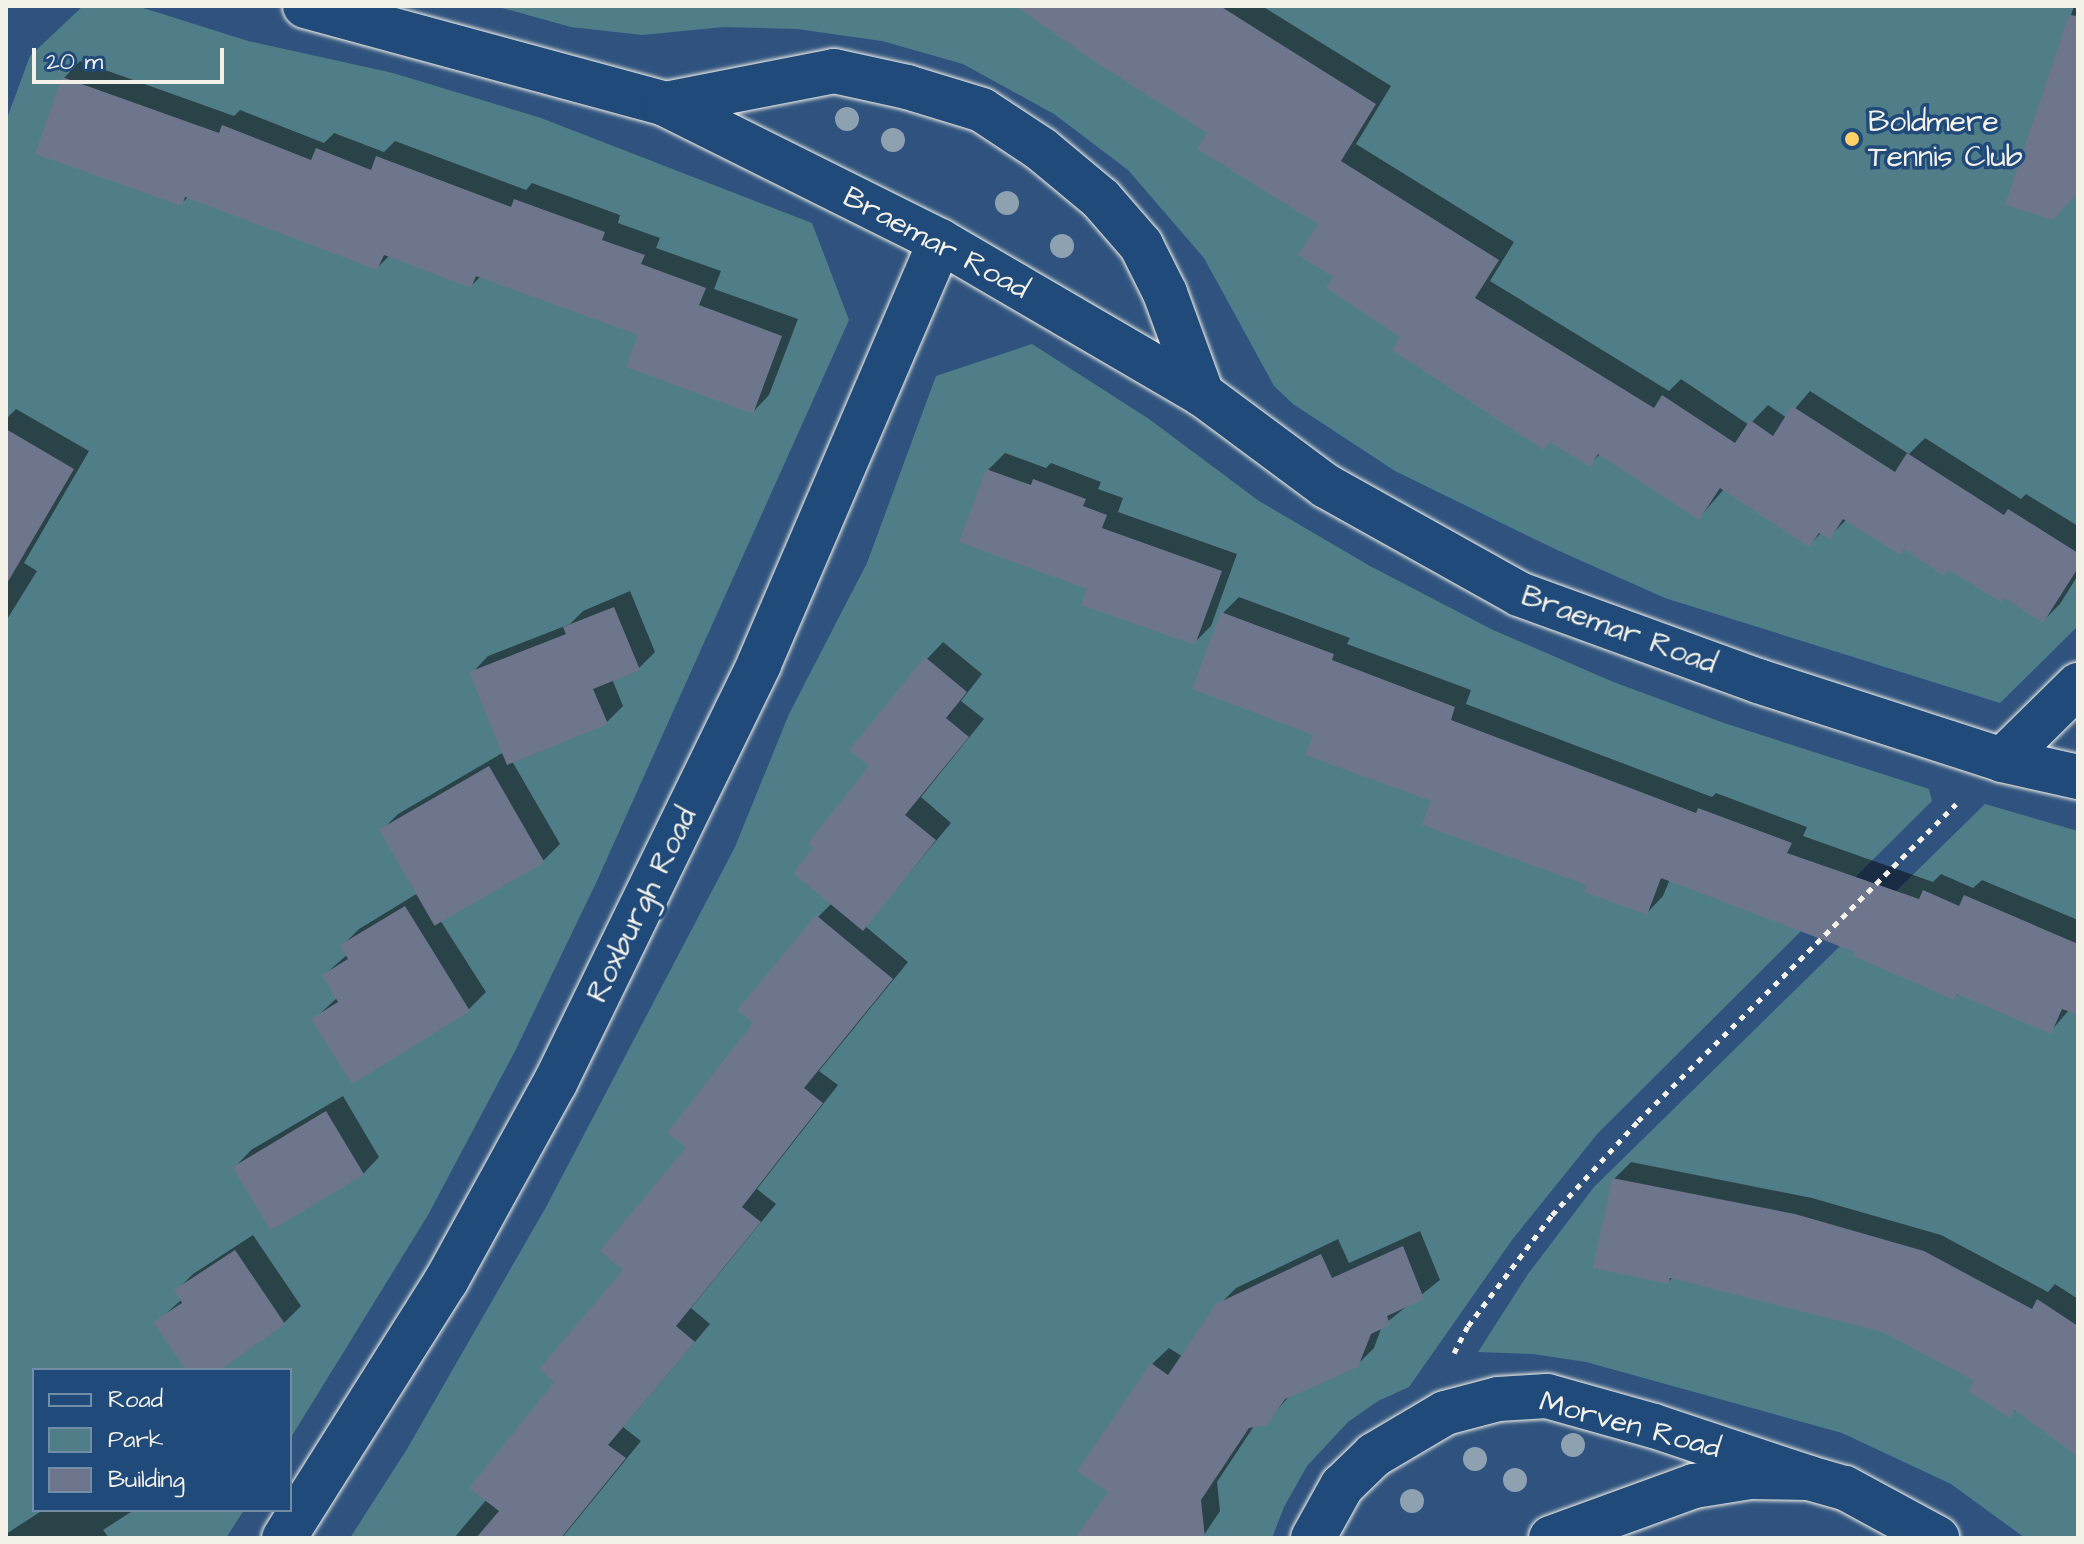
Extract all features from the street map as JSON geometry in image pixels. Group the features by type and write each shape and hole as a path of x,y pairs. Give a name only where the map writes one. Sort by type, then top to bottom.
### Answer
{"street":[{"name":"Braemar Road","path":"305,6 665,104 940,241 1202,394 1326,486 1519,594 1758,681 2002,760 2078,777"},
{"name":"Braemar Road","path":"665,104 834,71 907,87 982,110 1041,149 1101,199 1141,245 1165,293 1202,394"},
{"name":"Roxburgh Road","path":"284,1538 446,1281 555,1083 759,664 940,241"},
{"path":"2002,760 2078,685"},
{"name":"Morven Road","path":"1313,1538 1342,1486 1374,1455 1414,1428 1445,1413 1498,1399 1547,1396 1654,1426 1845,1488 1937,1538"},
{"name":"Morven Road","path":"1551,1538 1694,1486 1750,1477 1809,1478"}],"path":[{"path":"1414,1428 1468,1326 1552,1215 1638,1121 2002,760"}],"green space":[{"path":"83,6 137,6 248,41 393,73 541,118 812,223 849,320 596,883 515,1051 428,1215 292,1436 292,1368 32,1368 32,1512 243,1512 226,1538 6,1538 6,121 30,56"},
{"path":"495,6 2078,6 2078,626 2000,703 1665,598 1557,550 1395,471 1293,404 1274,386 1204,258 1128,170 1054,114 963,64 882,41 797,29 724,27 642,35 571,27"},
{"path":"1032,344 1149,419 1259,501 1370,566 1491,629 1611,681 1724,723 1929,789 1932,801 1598,1133 1512,1240 1409,1387 1378,1401 1348,1422 1307,1466 1284,1507 1272,1538 350,1538 407,1449 546,1207 735,847 789,714 867,563 936,376"},
{"path":"1985,804 2078,831 2078,1538 2025,1538 1951,1484 1842,1433 1586,1362 1533,1354 1478,1352 1528,1274 1594,1187"}],"building":[{"path":"1016,6 1220,6 1376,104 1341,161 1499,260 1475,298 1654,408 1662,395 1735,443 1750,420 1773,436 1792,406 1895,472 1907,453 2004,515 2008,509 2078,553 2078,568 2043,623 2004,598 2001,602 1948,570 1944,576 1904,549 1900,555 1843,519 1830,539 1819,533 1809,547 1720,488 1699,520 1598,454 1590,467 1550,442 1544,450 1392,350 1400,337 1326,288 1333,277 1298,255 1318,224 1197,149 1207,133 1092,60"},
{"path":"2069,15 2078,16 2078,192 2053,220 2005,205"},
{"path":"62,77 219,133 222,125 311,160 316,148 371,170 376,156 511,207 514,199 605,232 602,240 645,255 641,264 706,288 699,305 782,336 753,414 626,367 638,335 476,276 471,288 384,255 377,270 185,197 182,206 35,154"},
{"path":"6,429 74,469 6,585"},
{"path":"986,469 1031,485 1033,479 1086,499 1083,506 1107,515 1102,528 1222,571 1195,645 1081,605 1087,589 959,542"},
{"path":"614,607 640,670 593,689 608,724 507,765 469,672 566,634 563,627"},
{"path":"1221,612 1334,654 1332,660 1455,707 1451,720 1696,813 1698,808 1792,843 1787,853 1919,899 1923,890 1959,906 1964,895 2078,944 2078,1015 2062,1009 2051,1034 1957,994 1954,1000 1853,956 1855,952 1661,878 1647,915 1584,892 1586,885 1422,825 1431,801 1305,755 1313,735 1192,689"},
{"path":"925,657 967,692 946,718 969,737 905,815 936,840 863,931 793,873 813,848 808,843 869,766 849,750"},
{"path":"489,766 544,862 435,926 379,830"},
{"path":"405,906 470,1011 352,1084 311,1019 338,1002 322,975 348,959 340,945"},
{"path":"816,915 893,979 804,1088 823,1103 742,1207 761,1222 676,1326 695,1342 608,1445 626,1458 561,1538 476,1538 499,1511 469,1488 554,1382 539,1369 623,1270 600,1251 686,1147 667,1133 753,1023 737,1010"},
{"path":"326,1111 364,1174 271,1231 233,1167"},
{"path":"1612,1178 1795,1214 1924,1251 2032,1309 2037,1299 2078,1326 2078,1457 2015,1410 2010,1418 1968,1391 1974,1381 1883,1332 1670,1278 1668,1284 1593,1268"},
{"path":"1403,1246 1424,1299 1387,1316 1390,1325 1371,1334 1358,1367 1285,1399 1267,1425 1249,1428 1201,1500 1205,1538 1075,1538 1108,1492 1077,1471 1151,1363 1168,1375 1216,1304 1321,1254 1332,1278"},
{"path":"235,1250 285,1324 223,1368 185,1368 153,1322 182,1303 174,1290"}],"place":[{"name":"Boldmere Tennis Club","path":"1852,139"}]}
